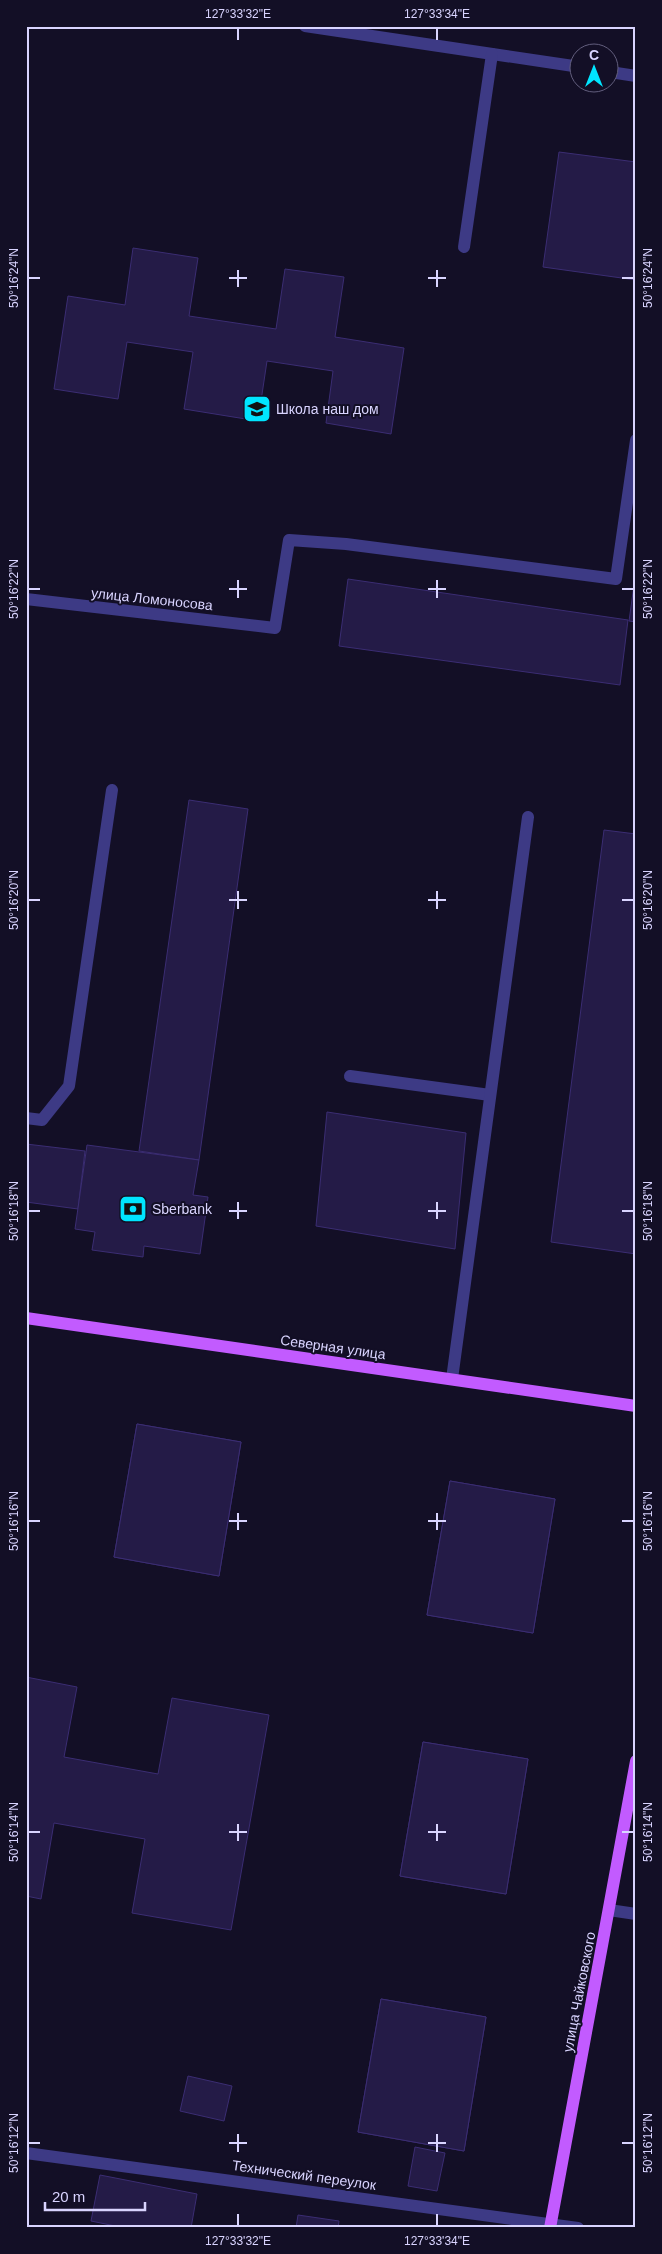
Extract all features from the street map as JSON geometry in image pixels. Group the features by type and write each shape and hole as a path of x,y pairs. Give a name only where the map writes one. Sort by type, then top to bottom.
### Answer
{"main road":[{"name":"Северная улица","path":"26,1318 636,1406"},
{"name":"улица Чайковского","path":"550,2226 636,1761"}],"street":[{"path":"305,26 570,66"},
{"path":"464,247 492,54"},
{"path":"620,74 636,76"},
{"name":"улица Ломоносова","path":"26,599 275,628 289,540 346,544 616,579 636,440"},
{"path":"26,1118 42,1120 69,1086 112,790"},
{"path":"452,1379 528,817"},
{"path":"350,1076 490,1095"},
{"path":"609,1910 636,1914"},
{"name":"Технический переулок","path":"26,2153 550,2226 578,2228"}],"building":[{"path":"559,152 636,162 636,280 543,267"},
{"path":"133,248 198,258 189,316 276,329 285,269 344,277 335,337 404,348 391,434 326,423 333,371 267,361 258,421 184,409 193,352 127,342 118,399 54,389 68,296 125,305"},
{"path":"636,571 636,622 629,621"},
{"path":"348,579 628,620 620,685 339,646"},
{"path":"189,800 248,809 199,1160 139,1151"},
{"path":"604,830 636,834 636,1254 551,1242"},
{"path":"327,1112 466,1133 455,1249 316,1226"},
{"path":"26,1144 85,1151 78,1209 26,1202"},
{"path":"87,1145 199,1160 193,1195 208,1197 200,1254 144,1246 143,1257 92,1250 95,1232 75,1229"},
{"path":"137,1424 241,1442 219,1576 114,1557"},
{"path":"137,1424 241,1442 219,1576 114,1557"},
{"path":"450,1481 555,1499 533,1633 427,1615"},
{"path":"450,1481 555,1499 533,1633 427,1615"},
{"path":"26,1677 77,1687 64,1757 158,1774 172,1698 269,1715 231,1930 132,1913 145,1839 54,1823 41,1899 26,1896"},
{"path":"423,1742 528,1759 506,1894 400,1876"},
{"path":"423,1742 528,1759 506,1894 400,1876"},
{"path":"381,1999 486,2017 464,2151 358,2132"},
{"path":"381,1999 486,2017 464,2151 358,2132"},
{"path":"188,2076 232,2086 224,2121 180,2111"},
{"path":"415,2147 445,2153 437,2191 408,2186"},
{"path":"100,2175 197,2194 191,2228 125,2228 91,2221"},
{"path":"298,2215 339,2221 338,2228 296,2228"}],"place":[{"name":"Школа наш дом","path":"257,409"},
{"name":"Sberbank","path":"133,1209"}]}
